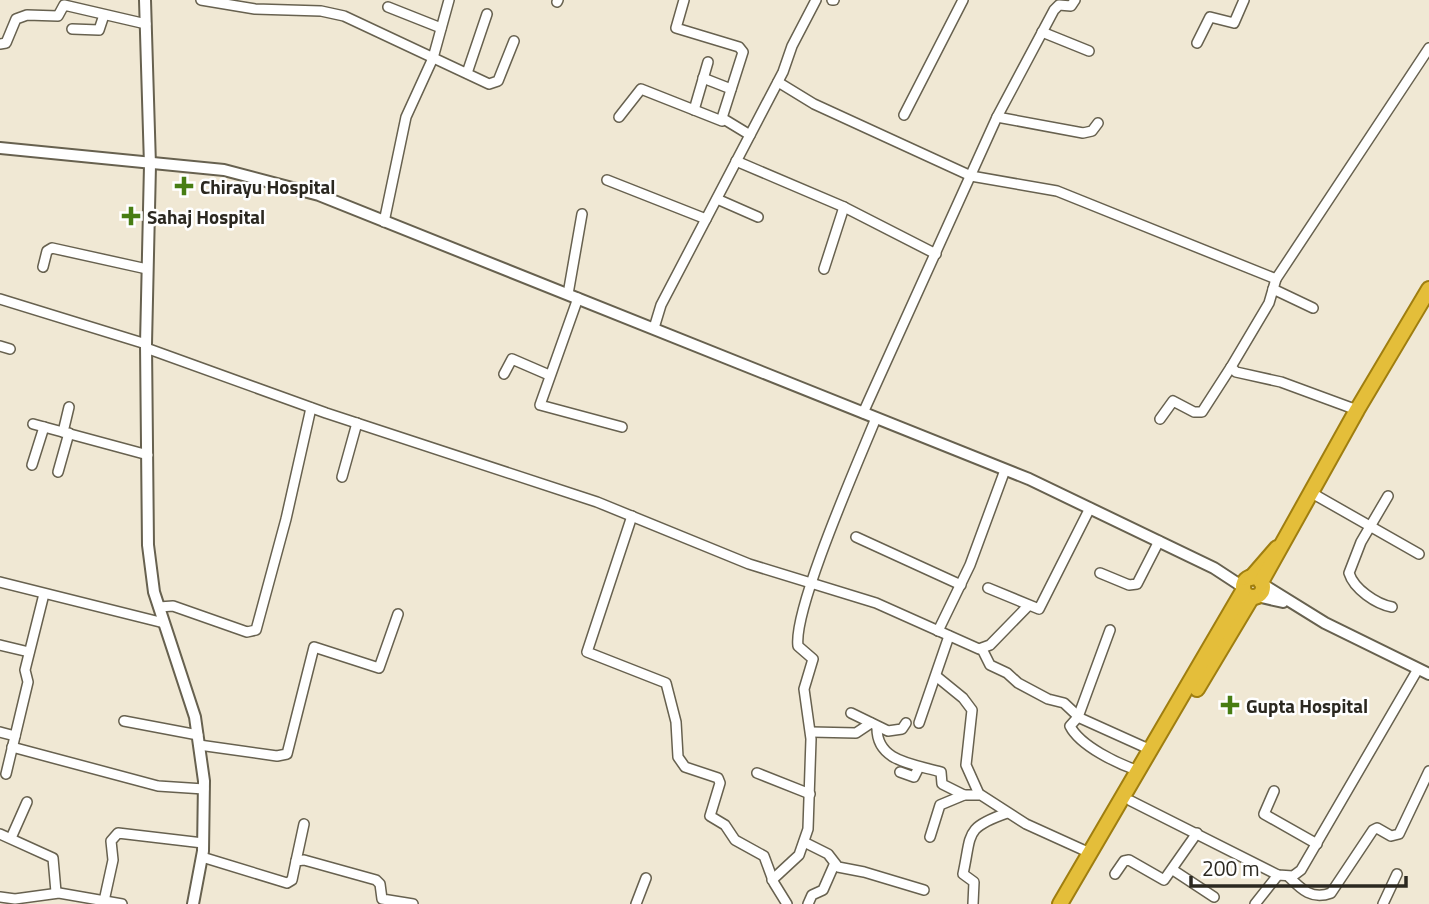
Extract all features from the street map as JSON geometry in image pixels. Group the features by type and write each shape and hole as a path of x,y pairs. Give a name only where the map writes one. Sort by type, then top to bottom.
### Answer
{"highway":[{"path":"1060,904 1151,750 1279,547 1429,289"},
{"path":"1070,904 1252,587"}],"street":[{"path":"145,0 150,165 146,346 148,545 159,607 195,717 199,740 204,789 203,844 193,904"},
{"path":"201,0 268,10 321,11 344,16 489,83 496,83 514,41"},
{"path":"384,222 406,117 433,58 449,0"},
{"path":"684,0 676,28 739,47 743,52 722,121"},
{"path":"654,328 661,305 778,82 792,46 816,0"},
{"path":"904,115 963,0"},
{"path":"863,413 997,117 1057,6 1071,6 1075,0"},
{"path":"1197,43 1210,17 1234,23 1244,0"},
{"path":"0,44 7,41 13,21 23,16 58,16 64,5 146,24"},
{"path":"388,7 442,27"},
{"path":"467,73 487,14"},
{"path":"72,29 99,30 104,15"},
{"path":"1042,32 1089,51"},
{"path":"1160,419 1173,401 1194,412 1202,412 1269,303 1275,284 1429,48"},
{"path":"694,110 708,62"},
{"path":"703,78 730,89"},
{"path":"778,82 814,104 971,176 1057,191 1275,284 1312,308"},
{"path":"619,117 641,89 750,135"},
{"path":"997,117 1083,133 1092,131 1098,123"},
{"path":"0,148 150,165 224,170 269,180 384,222 1005,470 1289,603 1429,674"},
{"path":"736,161 844,207 936,254"},
{"path":"607,180 706,219"},
{"path":"717,199 758,217"},
{"path":"824,269 844,207"},
{"path":"582,214 573,296 540,405 622,427"},
{"path":"43,267 47,251 52,248 148,269"},
{"path":"0,299 146,346 311,408 540,482 749,564 876,603 982,649 989,665 1048,699 1064,703 1078,717 1151,750"},
{"path":"504,374 512,359 550,374"},
{"path":"1231,367 1236,372 1281,382 1357,410"},
{"path":"58,472 69,407"},
{"path":"159,607 173,606 247,632 256,630 286,519 311,408"},
{"path":"772,880 795,861 804,842 810,794 811,732 804,689 813,657 798,646 797,641 813,582 876,418"},
{"path":"342,477 358,423"},
{"path":"33,425 148,455"},
{"path":"32,465 44,427"},
{"path":"938,631 961,585 1005,470"},
{"path":"1310,492 1419,554"},
{"path":"1388,496 1370,526 1349,573 1353,582 1377,602 1392,607"},
{"path":"988,588 1027,607 1039,609 1090,508"},
{"path":"632,516 587,652 666,683 676,722 678,757 685,766 718,778 720,783 710,816 725,825 734,840 764,856 772,880 787,904"},
{"path":"856,537 961,585"},
{"path":"1100,573 1129,585 1137,584 1159,541"},
{"path":"0,582 164,623"},
{"path":"6,774 28,682 25,670 44,594"},
{"path":"982,649 1027,607"},
{"path":"124,721 277,756 287,754 314,648 379,668 398,614"},
{"path":"1110,630 1078,717 1070,726 1080,739 1100,750 1106,759 1139,771"},
{"path":"919,723 949,636"},
{"path":"0,645 29,652"},
{"path":"1289,877 1301,870 1418,669"},
{"path":"936,676 967,701 972,710 966,765 979,794"},
{"path":"851,713 893,732 902,729 906,723"},
{"path":"811,732 856,733 874,725"},
{"path":"874,725 878,743 883,751 919,767 941,772 942,784 964,795"},
{"path":"0,732 15,736"},
{"path":"12,747 158,786 204,789"},
{"path":"900,772 914,778 919,767"},
{"path":"1131,801 1289,877 1308,893 1320,896 1331,893 1373,830 1377,828 1391,836 1399,834 1429,771"},
{"path":"757,773 810,794"},
{"path":"1273,791 1264,814 1317,844"},
{"path":"930,837 940,805 964,795 979,794 992,799 1007,813 1090,853"},
{"path":"11,838 27,802"},
{"path":"974,904 974,882 962,874 972,832 979,824 1007,813"},
{"path":"202,857 287,883 292,880 304,824"},
{"path":"104,901 112,865 111,841 118,833 203,844"},
{"path":"1115,874 1124,861 1129,860 1163,880 1198,833"},
{"path":"0,834 53,859 56,892"},
{"path":"804,842 828,854 834,865 924,890"},
{"path":"296,861 304,860 376,880 380,884 382,899 413,904"},
{"path":"808,904 812,895 823,890 834,865"},
{"path":"1173,870 1214,897"},
{"path":"1255,904 1278,874"},
{"path":"1383,904 1397,874"},
{"path":"636,904 646,878"},
{"path":"0,897 15,899 56,892 90,901 122,904"}],"place":[{"name":"Chirayu Hospital","path":"184,186"},
{"name":"Sahaj Hospital","path":"131,216"},
{"name":"Gupta Hospital","path":"1230,705"}]}
